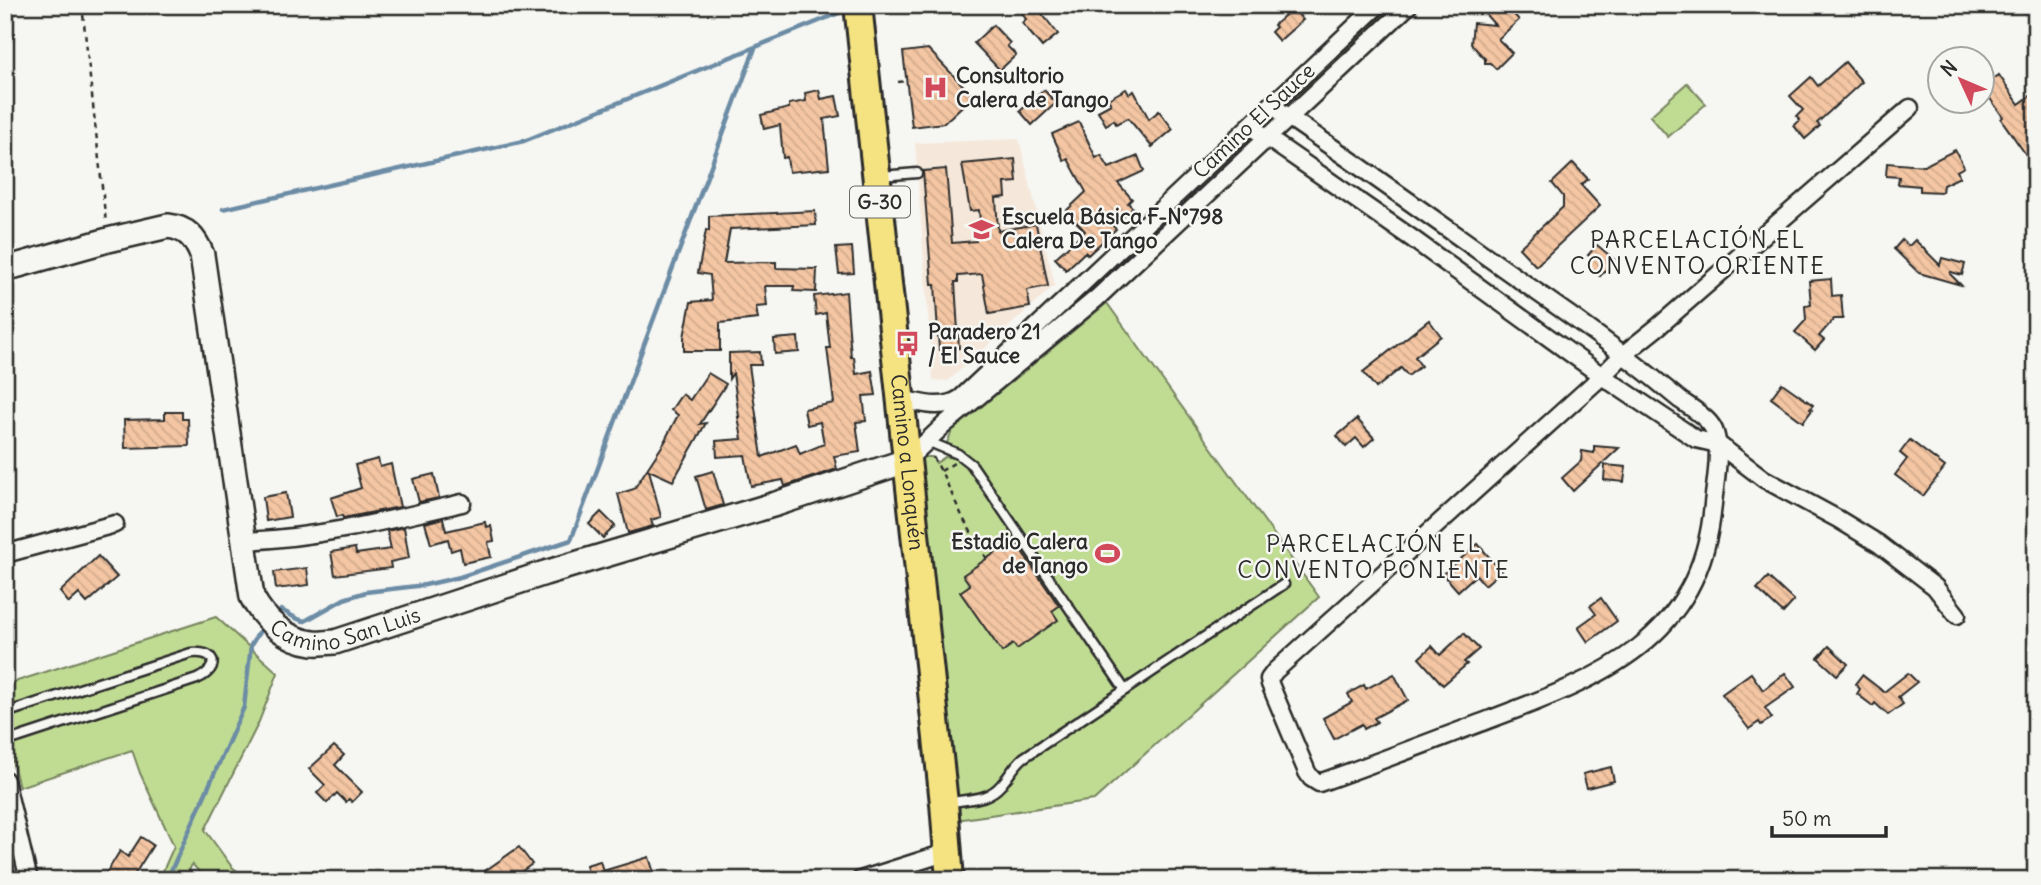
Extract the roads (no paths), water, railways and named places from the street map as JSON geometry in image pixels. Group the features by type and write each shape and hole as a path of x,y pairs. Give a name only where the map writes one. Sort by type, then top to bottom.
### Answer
{"main road":[{"name":"Camino a Lonquén","path":"858,5 944,803 945,871"}],"street":[{"name":"Camino El Sauce","path":"939,406 961,398 1378,5"},
{"name":"Camino El Sauce","path":"906,461 944,425 1097,298 1409,5"},
{"path":"1271,105 1624,354 1712,425 1718,444 1712,516 1699,569 1686,596 1667,621 1642,646 1612,666 1559,694 1319,783 1307,772 1270,684 1270,676 1624,354 1910,108"},
{"path":"1250,126 1410,237 1602,376 1696,439 1718,444 1765,479 1879,544 1935,587 1957,615"},
{"path":"1410,237 1427,215"},
{"name":"Camino San Luis","path":"5,269 167,226 185,230 197,243 202,255 252,597 260,612 270,622 300,640 314,643 335,642 545,573 776,504 906,461"},
{"path":"900,399 939,406 944,425"},
{"path":"244,541 280,540 369,525 462,503"},
{"path":"5,554 115,524"},
{"path":"5,780 29,880"},
{"path":"860,880 945,871"}],"lane":[{"path":"2028,5 2036,15"},
{"path":"878,176 918,173"},
{"path":"927,441 958,454 972,465 1125,690"},
{"path":"944,803 979,799 992,793 1023,758 1284,584"},
{"path":"5,713 191,653 206,655 213,664 208,674 197,679 5,742"}],"waterway":[{"path":"2020,5 2036,27"},
{"path":"223,209 524,141 839,13"},
{"path":"281,610 305,621 344,599 366,592 425,585 460,577 571,540 755,48"},
{"path":"167,880 244,707 251,645 261,629"}],"place":[{"name":"Consultorio Calera de Tango","path":"936,88"},
{"name":"Escuela Básica F-N°798 Calera De Tango","path":"982,229"},
{"name":"Paradero 21 / El Sauce","path":"908,344"},
{"name":"Estadio Calera de Tango","path":"1108,554"}],"district":[{"name":"PARCELACIÓN EL CONVENTO ORIENTE","path":"1698,253"},
{"name":"PARCELACIÓN EL CONVENTO PONIENTE","path":"1374,557"}]}
